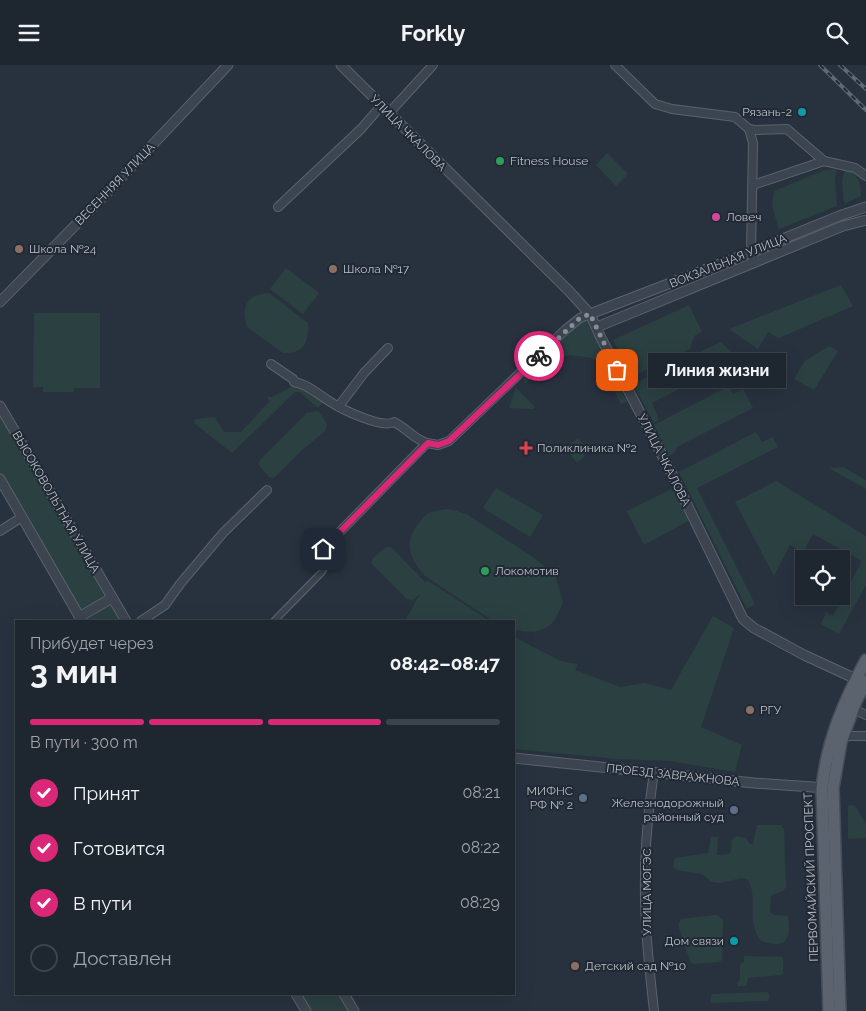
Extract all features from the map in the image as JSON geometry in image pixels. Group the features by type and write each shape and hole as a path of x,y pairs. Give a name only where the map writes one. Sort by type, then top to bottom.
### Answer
{"main road":[{"name":"ПЕРВОМАЙСКИЙ ПРОСПЕКТ","path":"829,1011 827,788 836,767 843,736 853,709 866,660"},
{"name":"ПЕРВОМАЙСКИЙ ПРОСПЕКТ","path":"840,1011 825,766 831,739 840,714 861,680"}],"street":[{"name":"ВЕСЕННЯЯ УЛИЦА","path":"0,302 228,65"},
{"name":"УЛИЦА ЧКАЛОВА","path":"341,65 590,314 669,468 743,619 804,655 861,680"},
{"path":"389,113 433,65"},
{"path":"615,65 655,104 672,109 735,117 748,129 753,143 751,252 754,263"},
{"path":"278,207 361,129 381,106"},
{"path":"748,129 787,129 824,161 855,168 866,176"},
{"path":"752,185 824,161"},
{"name":"ВОКЗАЛЬНАЯ УЛИЦА","path":"590,314 866,207"},
{"name":"ВОКЗАЛЬНАЯ УЛИЦА","path":"597,327 843,227 866,220"},
{"path":"271,364 293,379 294,383 306,386 338,406 375,423 389,425 394,422 405,428 416,439 438,445 449,441 565,331 580,318 590,314"},
{"path":"338,406 364,373 388,348"},
{"name":"ВЫСОКОВОЛЬТНАЯ УЛИЦА","path":"0,406 125,620"},
{"path":"275,620 322,572 324,563 323,549 428,443"},
{"path":"0,479 80,619 112,598"},
{"path":"142,620 165,605 223,533 267,490"},
{"path":"0,531 22,517"},
{"path":"853,709 866,715"},
{"path":"843,736 866,736"},
{"name":"ПРОЕЗД ЗАВРАЖНОВА","path":"515,758 754,783 827,788"},
{"name":"УЛИЦА МОГЭС","path":"654,772 645,855 647,949 654,1011"},
{"path":"297,995 306,1011"},
{"path":"345,995 354,1011"}],"green space":[{"path":"607,153 628,174 616,186 596,165"},
{"path":"837,169 835,178 837,206 779,229 772,206 774,191 825,170"},
{"path":"845,169 853,173 858,179 861,196 844,204 842,180"},
{"path":"286,268 319,293 303,314 270,289"},
{"path":"841,285 853,306 779,338 768,332 758,349 729,329"},
{"path":"269,293 308,323 306,341 300,349 290,353 283,353 247,327 245,308 247,303 255,296"},
{"path":"689,305 702,332 694,336 690,349 631,377 613,340"},
{"path":"34,313 100,313 100,388 74,388 74,392 43,392 43,387 33,387"},
{"path":"585,319 627,402 621,404 600,363 592,358 570,355 551,359 525,384 522,375 576,322"},
{"path":"721,342 738,359 652,403 659,420 654,423 633,384"},
{"path":"829,346 838,351 814,390 794,379 805,361"},
{"path":"297,384 325,400 318,408 299,392 295,392 232,453 194,423 195,419 215,417 224,432 241,432 270,401 267,397 272,397"},
{"path":"729,386 733,394 743,389 753,408 677,447 674,453 669,456 654,425"},
{"path":"516,388 535,407 533,409 509,408"},
{"path":"318,411 327,425 325,431 301,451 274,478 269,477 258,464 260,460 307,413"},
{"path":"0,413 105,592 106,597 84,611 78,611 0,474"},
{"path":"756,432 762,442 773,437 778,447 697,488 755,604 747,609 679,472"},
{"path":"578,438 586,449 584,457 577,463 565,448"},
{"path":"843,467 866,480 866,489 829,468"},
{"path":"776,481 866,536 866,585 839,634 821,624 826,612 833,616 839,605 850,605 850,584 862,561 850,554 850,550 842,550 813,534 804,550 799,550 790,545 774,576 735,502"},
{"path":"496,488 543,515 530,537 483,508"},
{"path":"674,488 690,520 644,545 627,511"},
{"name":"Локомотив","path":"445,509 468,515 533,557 555,575 563,602 552,623 548,627 533,632 515,629 515,620 491,620 425,576 412,557 410,544 413,531 425,516"},
{"path":"386,547 391,547 426,583 427,580 488,620 406,620 420,594 413,600 407,599 371,563 373,558"},
{"path":"108,605 118,612 122,620 84,620 86,614"},
{"path":"713,616 734,628 701,727 742,745 735,772 669,761 617,759 515,749 515,638 561,661 578,664 575,670 620,687 644,683 671,690"},
{"path":"848,806 855,806 866,824 866,838 848,839"},
{"path":"757,825 781,825 784,829 786,887 784,890 771,896 770,912 774,915 788,916 789,931 785,941 777,944 761,941 756,933 751,887 748,880 742,878 720,883 712,882 702,874 677,870 673,866 675,858 708,853 711,837 718,837 717,855 731,852 732,839 737,836 746,838 750,844 753,844"},
{"path":"717,915 723,920 722,960 719,962 693,964 690,961 678,925 681,919"},
{"path":"744,956 781,957 783,958 783,973 781,975 748,978 746,986 738,986 740,964 744,962"},
{"path":"767,992 769,999 767,1001 711,1002 713,994"},
{"path":"300,995 341,995 350,1011 309,1011"}],"railway":[{"path":"820,65 866,110"},
{"path":"840,65 866,89"}],"way so far":[{"path":"539,356 580,318 590,314 617,370"}],"place":[{"name":"Рязань-2","path":"802,112"},
{"name":"Fitness House","path":"500,161"},
{"name":"Ловеч","path":"716,217"},
{"name":"Школа №24","path":"19,249"},
{"name":"Школа №17","path":"333,269"},
{"name":"Линия жизни","path":"617,370"},
{"name":"Поликлиника №2","path":"526,448"},
{"name":"Локомотив","path":"485,571"},
{"name":"РГУ","path":"750,710"},
{"name":"МИФНС РФ № 2","path":"583,798"},
{"name":"Железнодорожный районный суд","path":"734,810"},
{"name":"Дом связи","path":"734,941"},
{"name":"Детский сад №10","path":"575,966"}],"route":[{"path":"323,549 428,443 438,445 449,441 539,356"}]}
